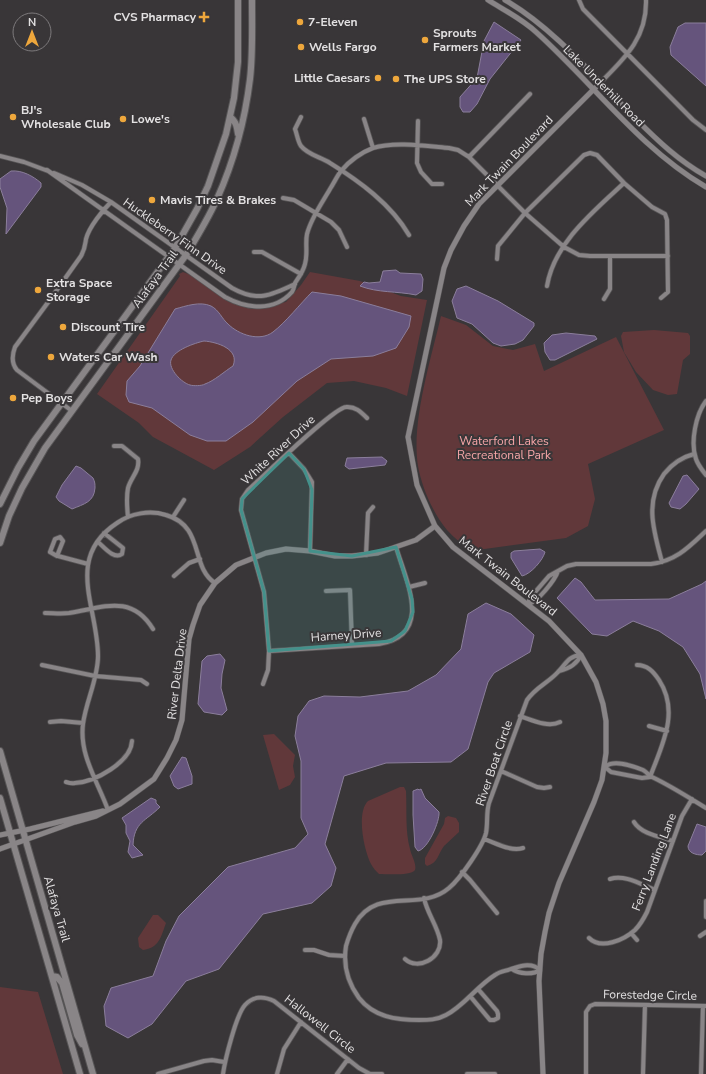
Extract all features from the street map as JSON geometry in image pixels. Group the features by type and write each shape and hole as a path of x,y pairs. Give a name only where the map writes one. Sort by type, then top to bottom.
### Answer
{"main road":[{"name":"Alafaya Trail","path":"0,504 25,455 61,403 175,248 208,186 221,152 230,117 236,81 238,62 238,0"},
{"name":"Alafaya Trail","path":"0,543 9,516 29,474 72,411 186,255 217,198 230,167 243,119 250,78 252,0"},
{"path":"230,117 236,124 239,136"},
{"name":"Alafaya Trail","path":"0,751 93,1074"},
{"name":"Alafaya Trail","path":"0,798 80,1074"},
{"path":"52,976 57,977 62,983 77,1035 89,1059"}],"street":[{"name":"Lake Underhill Road","path":"488,0 510,13 535,31 652,148 676,168 706,187"},
{"name":"Lake Underhill Road","path":"506,0 539,23 566,48 664,147 685,164 706,176"},
{"path":"579,0 583,9 693,120 706,130"},
{"path":"600,83 628,54 637,40 645,15 646,0"},
{"name":"Mark Twain Boulevard","path":"543,1074 540,970 545,932 553,900 562,874 596,796 605,767 607,737 603,704 596,682 581,655 549,621 453,547 435,526 417,485 408,437 444,268 451,250 464,226 479,204 497,185 600,83"},
{"path":"469,157 530,94"},
{"path":"301,117 295,129 300,145 310,153 341,170 373,194 404,225 409,234"},
{"path":"364,119 373,148"},
{"path":"418,121 417,163 421,172 432,184 442,184"},
{"name":"Huckleberry Finn Drive","path":"47,170 225,297 237,303 251,307 266,306 279,302 293,291 305,264 307,235 315,213 341,170 353,159 373,148 391,145 458,150 469,157 525,213 564,247 579,255 668,256"},
{"path":"497,259 498,246 525,213 584,155 590,153 597,155 624,183 652,206 665,214 667,220 668,292 661,298"},
{"name":"Huckleberry Finn Drive","path":"0,156 47,170 82,185 111,202 242,294 260,297 274,295 295,284"},
{"path":"547,286 549,273 574,231 624,183"},
{"path":"283,198 294,200 331,222 339,230 347,247"},
{"path":"72,411 16,370 14,366 13,353 15,347 50,301 81,256 85,248 86,238 89,232 103,210 111,202"},
{"path":"254,252 262,252 301,274"},
{"path":"604,299 610,289 610,256"},
{"path":"706,400 701,408 697,420 694,442 694,454 699,466 706,475"},
{"name":"White River Drive","path":"264,684 268,670 269,651 264,592 241,510 242,499 248,490 312,431 340,409 347,406 357,408 367,418"},
{"path":"114,446 122,446 128,450 138,459 140,465 131,479 128,488 126,502 128,517"},
{"path":"289,453 304,469 312,482 310,552"},
{"path":"662,562 652,522 653,496 660,481 670,468 683,457 694,454"},
{"path":"173,518 184,500"},
{"path":"366,555 368,513 373,507"},
{"path":"108,810 94,779 85,753 83,737 83,724 95,676 98,657 92,609 86,580 88,564 92,551 104,533 112,526 128,517 140,514 160,513 173,518 183,525 190,533 196,545 204,571 210,580 215,583"},
{"name":"River Delta Drive","path":"0,849 96,816 132,796 154,778 170,752 182,720 190,639 193,624 200,605 215,583 236,565 254,557 286,549 335,556 366,555 416,540 435,526"},
{"path":"528,604 535,602 554,579 558,571 567,566 580,564 652,564 662,562 683,552 706,531"},
{"path":"98,542 114,555 119,556 122,554 122,548 104,533"},
{"path":"57,556 63,541 60,537 55,539 50,552 57,556 88,564"},
{"name":"Harney Drive","path":"269,651 386,643 397,638 410,624 413,605 409,587 396,547"},
{"path":"174,576 189,563 200,559"},
{"path":"409,587 425,583"},
{"path":"326,591 350,590 352,645"},
{"path":"44,613 67,613 110,605 121,605 133,609 148,621 153,629"},
{"name":"River Boat Circle","path":"559,671 563,664 571,658 581,655"},
{"name":"River Boat Circle","path":"540,970 535,966 521,965 496,974 449,1013 430,1020 407,1020 389,1017 373,1010 364,1003 352,988 347,975 345,956 347,942 353,928 362,914 369,907 383,902 424,898 437,895 444,892 452,885 479,849 484,839 488,806 525,705 533,693 559,671 576,662 581,655"},
{"path":"42,665 95,676 140,680 147,684"},
{"path":"637,665 650,669 655,675 662,686 669,706 667,731 650,777"},
{"path":"520,716 548,724 560,722"},
{"path":"50,722 61,721 83,724"},
{"path":"649,726 667,731"},
{"path":"66,782 75,784 94,779 113,769 131,749 132,741"},
{"path":"650,777 642,778 611,772 605,767 612,763 644,770 650,777 662,782 706,808"},
{"path":"501,771 537,787 550,787"},
{"name":"Ferry Landing Lane","path":"589,938 594,942 605,943 618,940 631,933 639,926 646,915 684,812 692,799"},
{"name":"River Delta Drive","path":"0,834 108,810"},
{"path":"634,822 643,830 673,841"},
{"path":"484,839 510,848 523,848"},
{"path":"462,872 479,890 497,913"},
{"path":"610,878 623,878 655,890"},
{"path":"405,959 413,964 423,962 433,957 439,948 439,936 426,907 424,898"},
{"path":"706,901 706,917"},
{"path":"700,936 706,932"},
{"path":"631,933 637,940"},
{"path":"305,950 314,950 329,955 345,956"},
{"path":"512,969 518,972 532,973 540,970"},
{"path":"470,996 490,1020 498,1018 497,1011 478,989"},
{"name":"Hallowell Circle","path":"223,1074 224,1062 242,1010 246,1004 252,1000 261,998 270,999 302,1022 359,1068 370,1074 382,1074"},
{"name":"Forestedge Circle","path":"586,1074 586,1012 590,1006 595,1004 704,1006"},
{"path":"644,1074 645,1005"},
{"path":"701,1074 704,1006"},
{"path":"277,1074 284,1049 302,1022"},
{"path":"337,1074 348,1059"},
{"path":"158,1074 204,1061 212,1060 224,1062"},
{"path":"467,1074 494,1074"}],"highlighted area":[{"path":"289,453 304,469 312,490 310,551 352,556 396,547 412,599 413,612 405,631 391,641 269,651 264,592 241,510 242,499"}],"green space":[{"path":"183,272 191,275 229,302 252,309 286,302 310,272 360,281 401,296 427,300 407,396 386,388 354,381 327,383 283,417 250,447 214,470 153,437 139,423 97,394 180,276 179,274"},
{"name":"Waterford Lakes Recreational Park","path":"441,316 466,325 493,346 513,350 535,344 544,371 616,337 664,430 588,464 595,499 588,526 566,538 470,551 450,533 442,523 429,500 422,483 418,466 417,449 417,430 423,391"},
{"path":"654,330 688,333 690,336 690,354 683,360 677,394 668,395 653,390 636,372 624,352 621,336 623,332"},
{"path":"274,734 295,755 293,766 295,777 290,785 279,790 263,735"},
{"path":"400,787 404,787 406,791 407,835 415,870 404,874 379,874 368,858 362,832 362,814 368,801"},
{"path":"448,816 456,818 459,823 459,832 444,846 436,860 431,865 427,866 425,864 425,858 444,824 445,818"},
{"path":"153,915 158,915 166,923 159,941 153,947 143,950 139,947 138,938"},
{"path":"0,987 38,992 63,1074 0,1074"}],"shaded area":[{"path":"494,22 521,40 490,79 477,104 470,112 463,112 460,107 460,97 477,78 484,41"},
{"path":"685,23 706,23 706,86 671,55 670,47 678,27"},
{"path":"11,171 19,171 31,176 41,183 41,187 6,234 7,208 0,187 0,179"},
{"path":"396,270 400,273 421,274 423,279 422,291 416,295 374,290 360,286 364,282 380,282 383,271"},
{"path":"466,286 498,301 534,323 534,326 523,340 515,344 501,346 493,343 472,324 457,318 452,301 457,289"},
{"path":"312,292 341,296 411,316 409,327 396,348 373,356 331,359 297,381 253,422 226,441 207,441 190,435 152,408 129,402 126,395 127,381 140,366 175,309 193,304 211,306 233,328 250,336 262,337 278,328","holes":["204,341 221,345 230,351 233,355 233,366 208,383 193,386 187,384 176,375 172,367 171,360 180,350"]},
{"path":"566,333 595,336 597,339 555,360 550,360 545,352 544,343 552,335"},
{"path":"382,457 387,461 385,465 349,469 345,466 347,458"},
{"path":"76,466 81,468 93,478 95,488 93,496 88,502 72,509 59,501 56,497 62,485"},
{"path":"687,475 699,489 680,509 671,507 669,503 683,476"},
{"path":"540,549 545,552 542,559 533,570 522,576 511,558 511,553 514,551"},
{"path":"575,578 581,582 595,600 669,599 706,581 706,699 700,674 683,647 659,631 633,621 607,636 592,634 557,598"},
{"path":"486,603 511,614 534,635 530,652 494,673 488,682 468,749 451,762 386,763 344,776 325,844 336,868 331,886 312,903 263,914 219,969 186,981 152,1024 128,1038 106,1026 104,1006 111,988 153,976 166,941 179,916 228,867 295,848 308,834 301,818 301,761 295,736 298,716 309,701 324,696 360,697 408,691 436,675 461,649 468,614"},
{"path":"220,654 225,660 221,688 227,710 222,715 204,712 198,704 202,661 207,656"},
{"path":"182,757 186,758 192,776 192,784 178,789 174,786 170,776"},
{"path":"421,789 425,798 439,812 439,816 433,834 426,845 418,851 415,847 413,791"},
{"path":"151,798 156,800 156,803 160,807 138,827 133,845 143,855 132,858 128,852 130,841 126,833 126,825 122,818"},
{"path":"697,824 706,827 706,851 702,855 693,853 688,848"}],"place":[{"name":"CVS Pharmacy","path":"204,17"},
{"name":"7-Eleven","path":"300,22"},
{"name":"Sprouts Farmers Market","path":"425,40"},
{"name":"Wells Fargo","path":"301,47"},
{"name":"Little Caesars","path":"378,78"},
{"name":"The UPS Store","path":"396,79"},
{"name":"BJ's Wholesale Club","path":"13,117"},
{"name":"Lowe's","path":"123,119"},
{"name":"Mavis Tires & Brakes","path":"152,200"},
{"name":"Extra Space Storage","path":"38,290"},
{"name":"Discount Tire","path":"63,327"},
{"name":"Waters Car Wash","path":"51,357"},
{"name":"Pep Boys","path":"13,398"}]}
